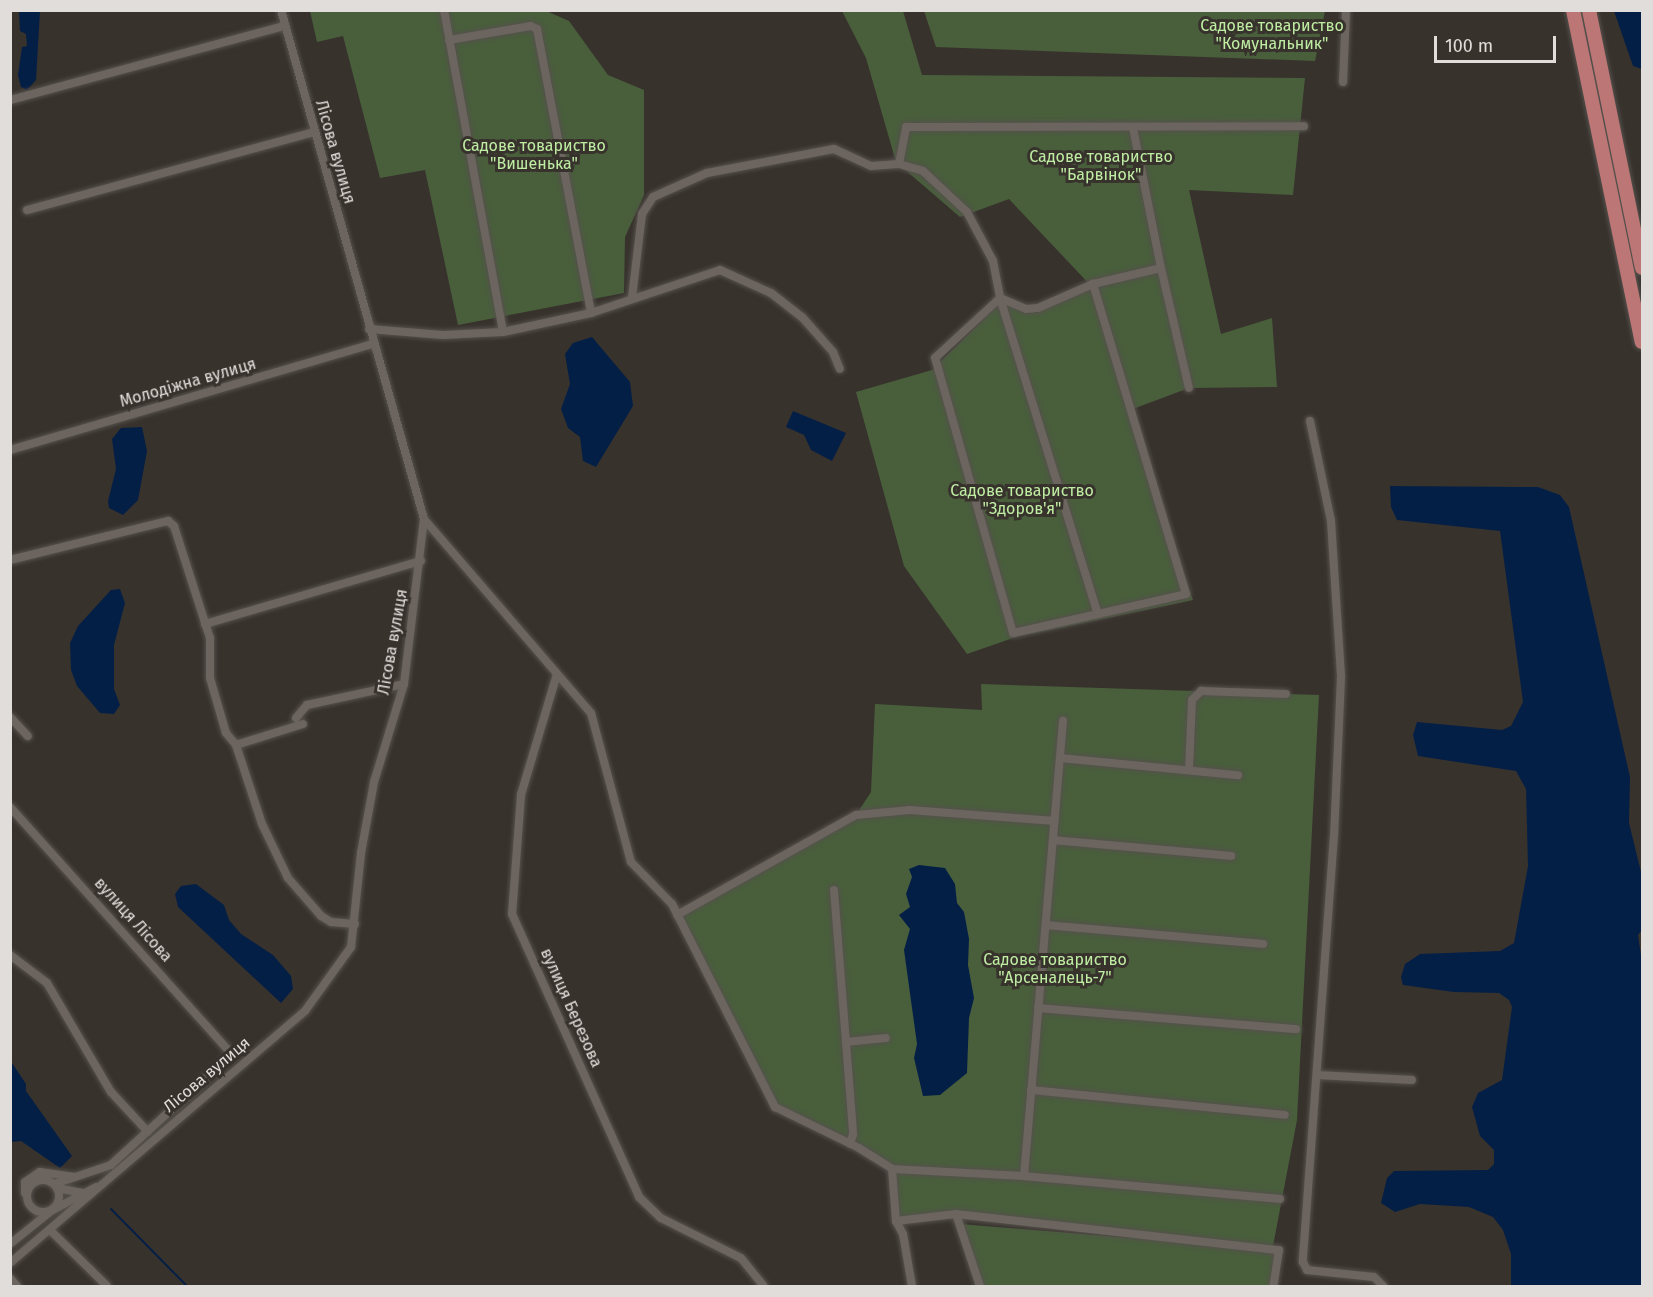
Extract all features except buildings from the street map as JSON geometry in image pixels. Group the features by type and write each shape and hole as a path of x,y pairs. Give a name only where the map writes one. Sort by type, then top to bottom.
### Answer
{"main road":[{"path":"1573,10 1642,342"},
{"path":"1589,10 1642,268"}],"street":[{"name":"Лісова вулиця","path":"102,1184 305,1011 351,947 361,853 374,782 404,684 421,561 424,519 281,10"},
{"path":"444,10 503,332"},
{"path":"1343,82 1346,10"},
{"path":"10,100 285,26"},
{"path":"449,40 531,26 537,28 591,313"},
{"path":"899,164 906,127 1304,126"},
{"path":"1133,128 1161,268 1190,388"},
{"path":"27,210 314,132"},
{"path":"632,297 638,230 653,197 706,173 834,149 871,166 899,164 923,171 967,212 993,261 1000,298 1098,614"},
{"path":"1000,298 1026,309 1038,308 1093,284 1161,268"},
{"path":"369,329 443,334 503,332 591,313 708,272 731,273 771,293 802,317 833,352 840,369"},
{"path":"1000,298 934,358 1013,633 1186,594 1093,284"},
{"name":"Молодіжна вулиця","path":"10,450 373,344"},
{"path":"1310,421 1331,521 1341,677 1317,1075 1303,1262 1307,1270 1374,1277 1383,1287"},
{"path":"424,519 591,713 631,862 672,904 775,1107 850,1144 892,1169 1024,1176 1280,1199"},
{"path":"10,560 168,521 174,526 210,638 210,678 226,733 236,746 262,824 288,878 321,916 331,922 355,924"},
{"path":"205,624 421,561"},
{"name":"вулиця Березова","path":"557,674 520,795 512,914 639,1197 662,1218 741,1258 764,1287"},
{"path":"236,746 299,721 307,705 404,684"},
{"path":"1189,769 1192,700 1201,691 1286,693"},
{"path":"10,717 28,736"},
{"path":"1024,1176 1063,721"},
{"path":"1060,758 1238,775"},
{"name":"вулиця Лісова","path":"10,807 232,1054 148,1132"},
{"path":"677,915 856,816 910,810 1055,821"},
{"path":"1053,840 1231,856"},
{"path":"834,890 846,1042 850,1144"},
{"path":"1046,925 1263,944"},
{"path":"10,955 47,983 111,1092 148,1132 111,1165 56,1186"},
{"path":"1038,1008 1296,1029"},
{"path":"846,1042 886,1038"},
{"path":"1317,1075 1412,1080"},
{"path":"1031,1089 1285,1115"},
{"path":"892,1169 896,1221 903,1234 912,1287"},
{"path":"75,1177 54,1171 30,1176 25,1182 27,1199 36,1211 51,1210 102,1184"},
{"path":"27,1199 33,1184 44,1180 56,1186 83,1193"},
{"path":"10,1263 51,1231 102,1184"},
{"path":"10,1244 58,1203 56,1186"},
{"path":"896,1221 956,1214 1279,1250 1273,1287"},
{"path":"956,1214 980,1287"},
{"path":"51,1231 107,1287"},
{"path":"10,1278 17,1287"}],"green space":[{"name":"Садове товариство \"Вишенька\"","path":"544,10 569,21 608,75 644,90 644,195 625,237 624,293 458,325 425,170 380,178 343,36 317,42 310,11"},
{"name":"Садове товариство \"Комунальник\"","path":"924,10 1325,11 1315,61 936,47"},
{"path":"842,11 903,11 922,75 1305,78 1293,195 1189,190 1221,334 1272,318 1277,387 1189,388 1130,410 1193,600 1013,638 967,654 904,566 856,392 932,370 1004,299 1036,313 1093,288 1009,199 960,217 896,162 866,58"},
{"name":"Садове товариство \"Арсеналець-7\"","path":"981,684 1319,695 1297,1120 1273,1246 956,1214 896,1221 892,1169 775,1107 677,915 856,815 871,792 875,704 982,710"},
{"path":"960,1224 1279,1250 1273,1286 978,1286"}],"water":[{"path":"19,11 40,11 36,80 27,90 21,87 18,75 22,47 27,46 26,34 20,31"},
{"path":"1614,11 1642,11 1642,69 1633,66"},
{"path":"592,337 630,382 633,406 596,467 583,461 580,437 568,428 561,409 570,384 565,354 573,343"},
{"path":"793,411 846,433 832,461 811,450 804,435 786,427"},
{"path":"142,427 147,451 138,500 123,515 109,508 108,501 116,469 112,439 121,428"},
{"path":"1390,486 1538,487 1560,495 1569,507 1630,777 1629,823 1642,876 1642,930 1638,935 1642,962 1642,1286 1511,1286 1511,1254 1503,1230 1493,1217 1469,1207 1420,1204 1395,1212 1381,1203 1387,1178 1394,1171 1488,1170 1494,1164 1494,1150 1480,1136 1472,1107 1478,1093 1502,1080 1512,1007 1509,1000 1499,993 1454,992 1403,985 1401,977 1405,964 1420,954 1500,951 1514,943 1528,866 1526,789 1516,771 1418,756 1413,735 1417,722 1502,730 1511,726 1523,702 1500,531 1397,520 1391,507"},
{"path":"120,589 125,603 114,645 114,689 120,705 114,714 100,713 77,686 71,670 70,643 78,626 111,590"},
{"path":"919,865 945,868 955,884 957,903 964,912 969,939 968,965 974,998 969,1018 967,1073 940,1095 923,1096 914,1058 917,1044 904,950 910,929 899,915 910,907 906,894 912,877 909,869"},
{"path":"196,884 224,905 229,920 241,934 273,955 291,976 293,989 281,1003 178,907 175,894 181,886"},
{"path":"10,1060 26,1084 26,1091 72,1156 60,1168 21,1141 11,1142"}],"waterway":[{"path":"111,1209 187,1286"}],"park label":[{"name":"Садове товариство \"Барвінок\"","path":"1101,166"},
{"name":"Садове товариство \"Здоров'я\"","path":"1022,500"}]}
